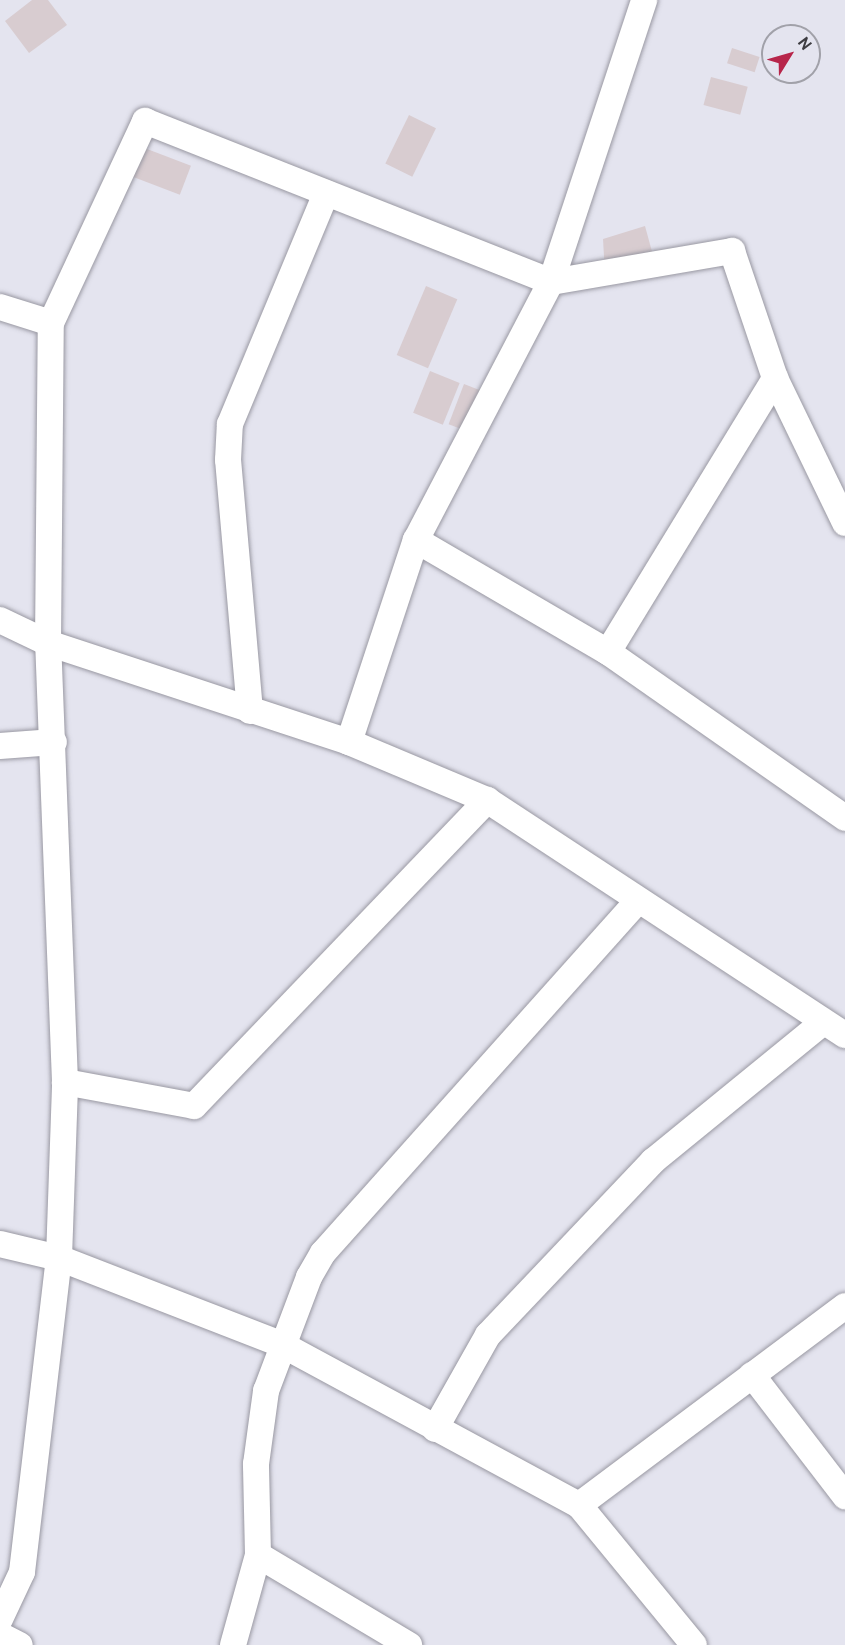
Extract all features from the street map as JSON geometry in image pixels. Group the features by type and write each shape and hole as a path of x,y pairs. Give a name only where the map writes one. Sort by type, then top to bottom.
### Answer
{"street":[{"path":"350,742 416,540 551,282 644,0"},
{"path":"0,1619 22,1572 59,1258 65,1082 54,742 48,643 51,323 145,121 551,282 732,251 775,378 845,523"},
{"path":"250,711 228,460 230,424 326,194"},
{"path":"0,307 51,323"},
{"path":"608,652 775,378"},
{"path":"416,540 608,652 845,818"},
{"path":"0,620 48,643 350,742 487,801 822,1023 845,1035"},
{"path":"0,746 54,742"},
{"path":"65,1082 194,1106 487,801"},
{"path":"232,1645 258,1555 256,1464 266,1391 281,1344 323,1253 637,902"},
{"path":"435,1429 488,1335 645,1170 822,1023"},
{"path":"0,1244 59,1258 281,1344 579,1505 694,1645"},
{"path":"579,1505 845,1306"},
{"path":"752,1376 845,1496"},
{"path":"258,1555 409,1645"},
{"path":"0,1635 20,1645"}],"building":[{"path":"32,0 48,0 67,25 29,53 5,21"},
{"path":"732,48 760,57 755,72 727,63"},
{"path":"711,77 748,87 740,115 703,105"},
{"path":"409,115 436,128 412,177 385,164"},
{"path":"134,144 191,166 180,195 123,173"},
{"path":"645,226 654,259 605,274 603,239"},
{"path":"426,286 457,299 428,368 397,355"},
{"path":"430,371 460,383 443,425 413,413"},
{"path":"464,384 485,392 469,432 449,424"}]}
